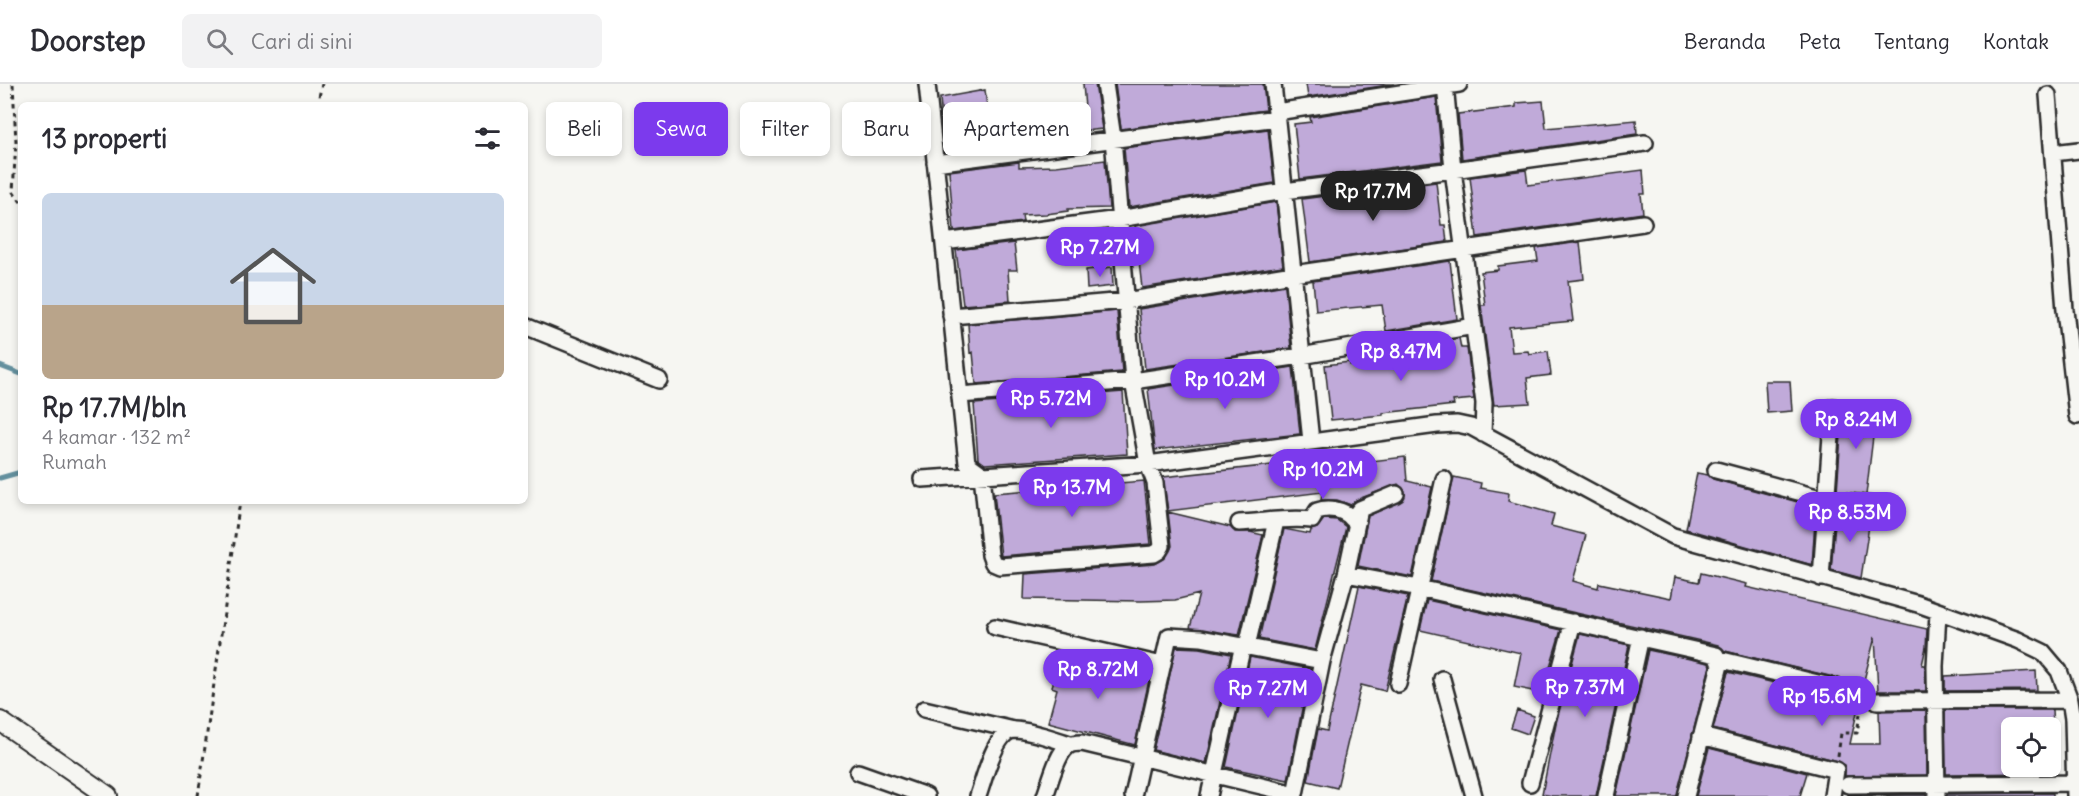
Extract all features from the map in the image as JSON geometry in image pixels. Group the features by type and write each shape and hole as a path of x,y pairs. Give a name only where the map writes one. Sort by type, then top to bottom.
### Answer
{"street":[{"path":"932,85 935,163 967,463 982,474 990,555 993,562 1000,566 1154,554 1159,551 1162,538 1155,483 1148,464 1133,381 1113,138 1105,84"},
{"path":"1273,84 1311,441"},
{"path":"935,163 1277,116 1450,84 1454,170 1484,402 1483,434"},
{"path":"2048,95 2072,310 2077,416"},
{"path":"944,242 1119,219 1284,191 1645,143"},
{"path":"2053,153 2079,150"},
{"path":"951,316 1125,301 1643,223"},
{"path":"960,395 1133,381 1301,356 1474,326"},
{"path":"528,327 659,380"},
{"path":"1821,579 1833,407"},
{"path":"922,479 1148,464 1452,424 1471,427 1673,536 1821,579 1853,585 1918,604 2018,640 2043,652 2059,671 2070,700 2076,735 2076,790 1937,790 1848,785"},
{"path":"1716,470 1828,500 1880,506"},
{"path":"1398,684 1444,479"},
{"path":"1239,523 1295,518 1312,520 1317,511 1324,508 1348,515 1352,519 1360,510 1396,494"},
{"path":"924,709 1070,744 1083,743 1293,795 1322,661 1346,574 1360,510"},
{"path":"1209,796 1276,521"},
{"path":"1346,574 1707,652 1718,658 1870,698 1935,702 2070,700"},
{"path":"1937,790 1935,702 1938,613"},
{"path":"1530,783 1573,622"},
{"path":"995,627 1162,665"},
{"path":"1133,796 1169,636 1190,636 1322,661"},
{"path":"1606,796 1641,637"},
{"path":"1686,796 1720,665 1718,658"},
{"path":"1442,679 1474,796"},
{"path":"0,721 108,796"},
{"path":"978,796 998,740 1004,734 1014,730"},
{"path":"1701,736 1836,770 1832,796"},
{"path":"1045,796 1060,756 1070,744"},
{"path":"858,772 926,796"}],"path":[{"path":"13,84 16,142 14,192 18,198"},
{"path":"318,102 322,84"},
{"path":"198,796 240,504"},
{"path":"1836,770 1841,733 1857,733 1870,698"}],"building":[{"path":"1083,84 1095,84 1102,129 1091,130 1091,102 1084,102"},
{"path":"1115,84 1263,84 1266,110 1121,129"},
{"path":"1306,84 1395,84 1308,97"},
{"path":"985,90 986,102 943,102 943,132 940,98"},
{"path":"1436,97 1442,161 1300,179 1294,124 1311,122 1310,117"},
{"path":"1543,101 1546,128 1636,120 1637,134 1462,159 1458,114 1516,107 1516,103"},
{"path":"1268,129 1274,183 1129,207 1124,148"},
{"path":"1105,160 1109,208 1068,209 1068,211 1046,214 1022,215 1023,222 954,231 949,171 1019,162 1019,167 1056,166"},
{"path":"1526,170 1528,185 1643,170 1645,194 1641,194 1643,213 1477,237 1470,177"},
{"path":"1436,182 1441,225 1445,225 1447,242 1310,262 1302,199"},
{"path":"1276,202 1283,266 1142,288 1135,226"},
{"path":"1580,242 1584,279 1568,281 1573,321 1509,327 1512,352 1528,351 1529,354 1548,351 1551,375 1527,378 1530,403 1494,405 1481,305 1485,305 1481,272 1498,270 1498,266 1538,261 1536,248"},
{"path":"1014,243 1017,270 1008,270 1010,301 963,305 956,250"},
{"path":"1450,261 1457,319 1386,331 1382,305 1316,311 1313,281"},
{"path":"1112,267 1113,286 1087,289 1086,270"},
{"path":"1285,285 1291,348 1145,369 1139,309"},
{"path":"1117,311 1122,372 976,384 973,352 970,353 968,324"},
{"path":"1459,338 1461,348 1467,348 1474,399 1453,401 1454,405 1331,420 1325,365 1350,362 1350,365 1405,358 1404,348"},
{"path":"1293,367 1300,434 1155,450 1148,389"},
{"path":"1765,381 1790,381 1792,411 1767,413"},
{"path":"1123,392 1127,454 985,464 978,459 974,404"},
{"path":"1843,407 1876,412 1866,495 1837,491"},
{"path":"1405,457 1407,481 1432,487 1412,577 1358,566 1368,516 1403,500 1405,491 1398,484 1356,500 1351,505 1337,500 1321,500 1322,492 1168,511 1163,477 1310,461 1311,468"},
{"path":"1697,473 1816,507 1812,565 1686,529"},
{"path":"1454,477 1481,483 1480,488 1509,493 1508,501 1554,514 1551,526 1586,535 1573,581 1598,588 1599,583 1671,598 1675,577 1699,582 1701,573 1747,584 1746,587 1927,629 1922,665 1925,665 1926,691 1878,691 1875,637 1863,684 1725,651 1718,645 1431,581"},
{"path":"1144,481 1151,544 1001,556 994,493"},
{"path":"1836,511 1863,514 1863,518 1870,519 1861,578 1831,570"},
{"path":"1168,512 1230,527 1235,532 1263,535 1239,635 1190,628 1199,594 1175,600 1141,601 1024,599 1025,574 1155,564 1164,559 1172,546"},
{"path":"1324,519 1337,520 1346,527 1315,650 1259,639 1284,529 1310,534 1311,530 1317,528"},
{"path":"1359,586 1408,596 1385,691 1361,685 1337,788 1308,781 1318,729 1327,731"},
{"path":"1427,600 1561,630 1542,693 1514,687 1521,653 1420,630"},
{"path":"1580,634 1629,645 1596,796 1542,794 1556,723"},
{"path":"1176,647 1200,648 1231,654 1206,763 1153,750"},
{"path":"1648,650 1709,663 1710,666 1677,796 1616,796"},
{"path":"1060,656 1149,680 1135,745 1048,722 1057,689 1052,687"},
{"path":"1250,657 1310,669 1288,780 1226,767"},
{"path":"2036,671 2037,690 1945,691 1945,676"},
{"path":"1728,672 1859,703 1850,744 1880,744 1879,711 1926,710 1927,775 1845,776 1845,765 1838,761 1713,729"},
{"path":"1517,710 1534,716 1528,734 1511,728"},
{"path":"1945,710 2052,710 2052,717 2001,717 2001,773 1946,774"},
{"path":"1709,748 1807,773 1800,796 1696,796"},
{"path":"2053,793 2053,796 1947,796 1947,794"},
{"path":"1927,794 1927,796 1847,796 1847,795"}],"waterway":[{"path":"0,366 18,373"},
{"path":"0,478 18,473"}]}
